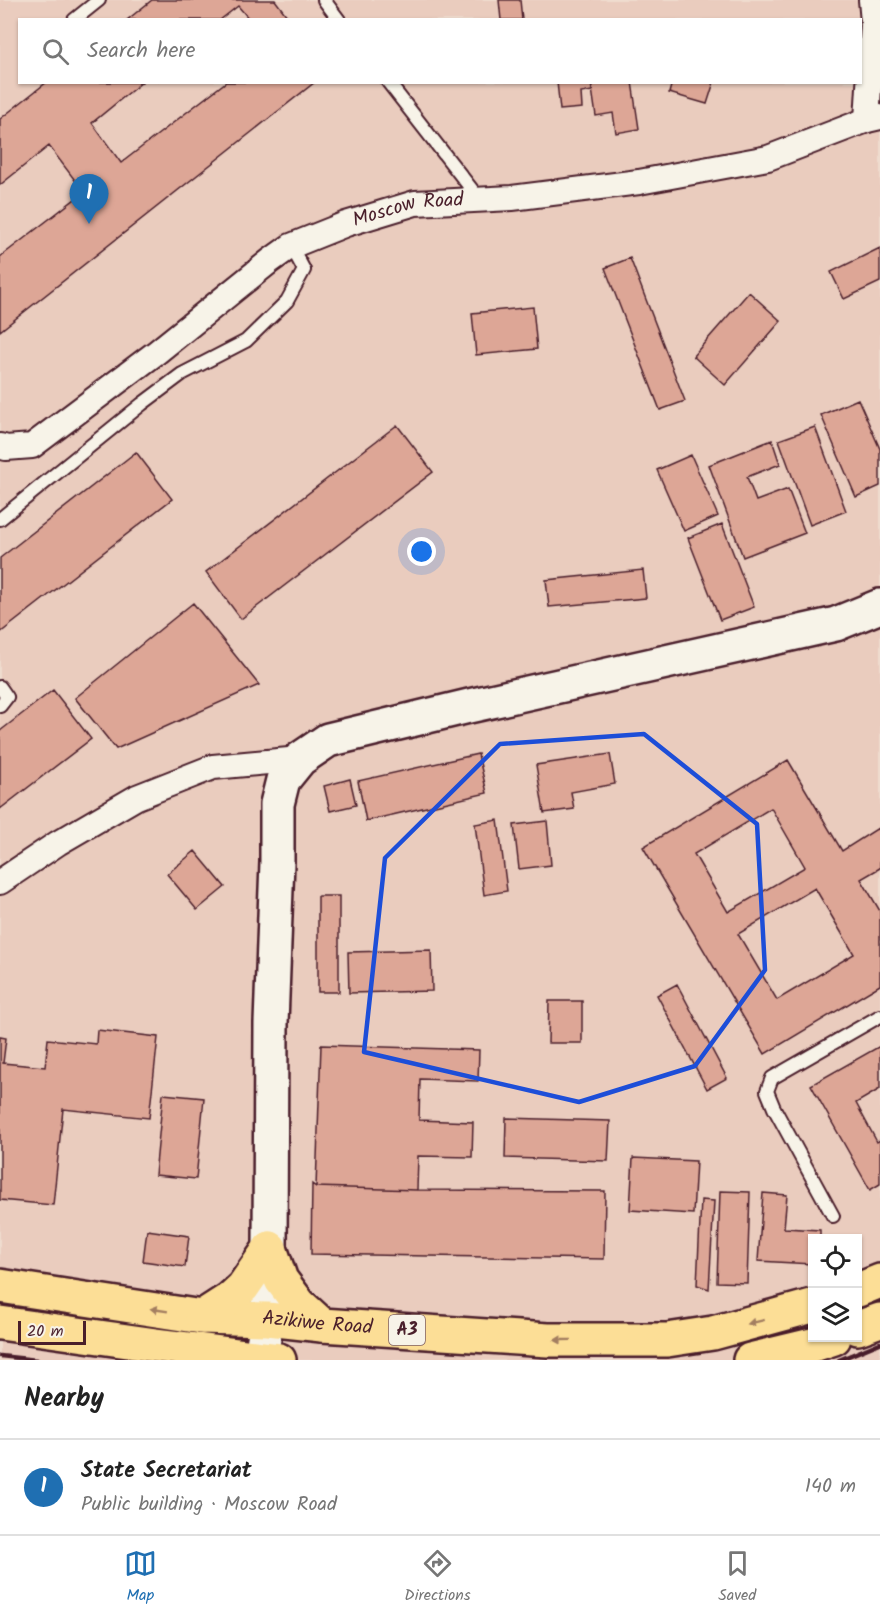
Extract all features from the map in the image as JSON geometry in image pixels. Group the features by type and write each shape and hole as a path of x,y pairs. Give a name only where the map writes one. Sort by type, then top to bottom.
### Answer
{"main road":[{"path":"202,1317 230,1299 243,1287 270,1248"},
{"path":"270,1248 280,1280 299,1304 322,1325"},
{"path":"862,1288 880,1281"},
{"name":"Azikiwe Road","path":"0,1286 202,1317 267,1319 322,1325 548,1340 667,1340 713,1333 808,1307"},
{"path":"862,1327 880,1320"},
{"name":"Azikiwe Road","path":"0,1323 270,1359"},
{"path":"750,1360 822,1342"}],"street":[{"path":"872,0 873,118"},
{"name":"Moscow Road","path":"0,446 6,448 32,446 157,352 291,246 356,220 415,203 512,198 639,182 768,158 873,118"},
{"path":"270,1359 267,1319 277,804 283,780 300,759 328,740 836,624 880,606"},
{"path":"0,882 58,843 137,797 213,767 300,759"}],"lane":[{"path":"76,18 99,0"},
{"path":"324,0 338,18"},
{"path":"390,84 480,200"},
{"path":"0,519 182,374 246,341 287,301 304,270 291,246"},
{"path":"0,687 7,697 0,706"},
{"path":"833,1216 767,1091 772,1078 880,1016"}],"highlighted area":[{"path":"644,734 757,824 765,970 695,1066 579,1102 364,1052 385,858 500,744"}],"shaded area":[{"path":"0,0 880,0 880,1360 0,1360"}],"building":[{"path":"152,0 275,0 288,18 248,18 238,6 223,18 130,18"},
{"path":"499,0 520,0 522,18 501,18"},
{"path":"44,84 140,84 92,123 121,163 223,84 312,84 0,331 0,257 84,192 49,146 0,185 0,119"},
{"path":"557,84 591,84 592,91 581,93 582,108 560,110"},
{"path":"591,84 632,84 639,129 616,133 613,113 596,116"},
{"path":"671,84 713,84 707,104 669,93"},
{"path":"880,248 880,282 844,299 831,272"},
{"path":"630,258 685,401 660,410 605,268"},
{"path":"749,292 781,321 725,385 693,356"},
{"path":"533,307 537,349 476,355 472,313"},
{"path":"858,399 880,449 880,486 856,497 821,415"},
{"path":"397,425 433,472 241,619 206,572"},
{"path":"815,427 846,511 810,525 779,440"},
{"path":"772,440 780,464 747,477 756,501 788,489 805,533 743,557 709,465"},
{"path":"136,452 172,499 0,633 0,558"},
{"path":"691,455 718,516 684,531 657,470"},
{"path":"722,524 754,607 720,620 688,538"},
{"path":"643,570 646,598 549,607 546,580"},
{"path":"193,603 259,685 116,749 75,698"},
{"path":"53,690 91,739 0,809 0,731"},
{"path":"478,754 487,793 366,821 358,781"},
{"path":"610,754 615,784 571,792 574,809 544,813 536,765"},
{"path":"788,760 842,851 878,828 880,831 880,868 861,879 880,911 880,985 765,1054 643,847","holes":["771,808 805,867 728,912 694,854","815,888 854,954 777,1000 738,934"]},
{"path":"350,779 356,805 330,811 324,786"},
{"path":"498,820 507,891 484,895 475,824"},
{"path":"547,821 551,865 519,869 514,825"},
{"path":"195,851 225,887 197,910 167,874"},
{"path":"318,896 339,896 339,992 318,992"},
{"path":"431,950 432,991 349,993 348,952"},
{"path":"677,984 727,1078 707,1089 657,995"},
{"path":"549,1001 582,1001 582,1043 548,1043"},
{"path":"97,1030 158,1037 149,1118 63,1109 53,1205 0,1200 0,1037 6,1038 3,1063 45,1067 48,1039 96,1044"},
{"path":"321,1045 479,1050 478,1081 420,1079 419,1120 473,1122 472,1157 418,1156 417,1190 316,1187"},
{"path":"880,1046 880,1089 856,1103 877,1142 880,1140 880,1184 870,1190 811,1085"},
{"path":"163,1094 204,1098 196,1179 155,1175"},
{"path":"506,1118 610,1121 608,1161 505,1158"},
{"path":"633,1158 696,1161 693,1214 630,1210"},
{"path":"312,1184 316,1187 417,1190 605,1191 604,1259 311,1254"},
{"path":"720,1191 750,1192 747,1283 717,1282"},
{"path":"763,1193 787,1195 784,1228 820,1230 820,1234 808,1234 808,1264 758,1261"},
{"path":"701,1200 714,1201 709,1289 697,1285"},
{"path":"147,1230 189,1236 185,1267 143,1261"}],"railway":[{"path":"839,1360 880,1343"},
{"path":"0,1356 37,1360"}],"place":[{"name":"State Secretariat","path":"89,224"}]}
